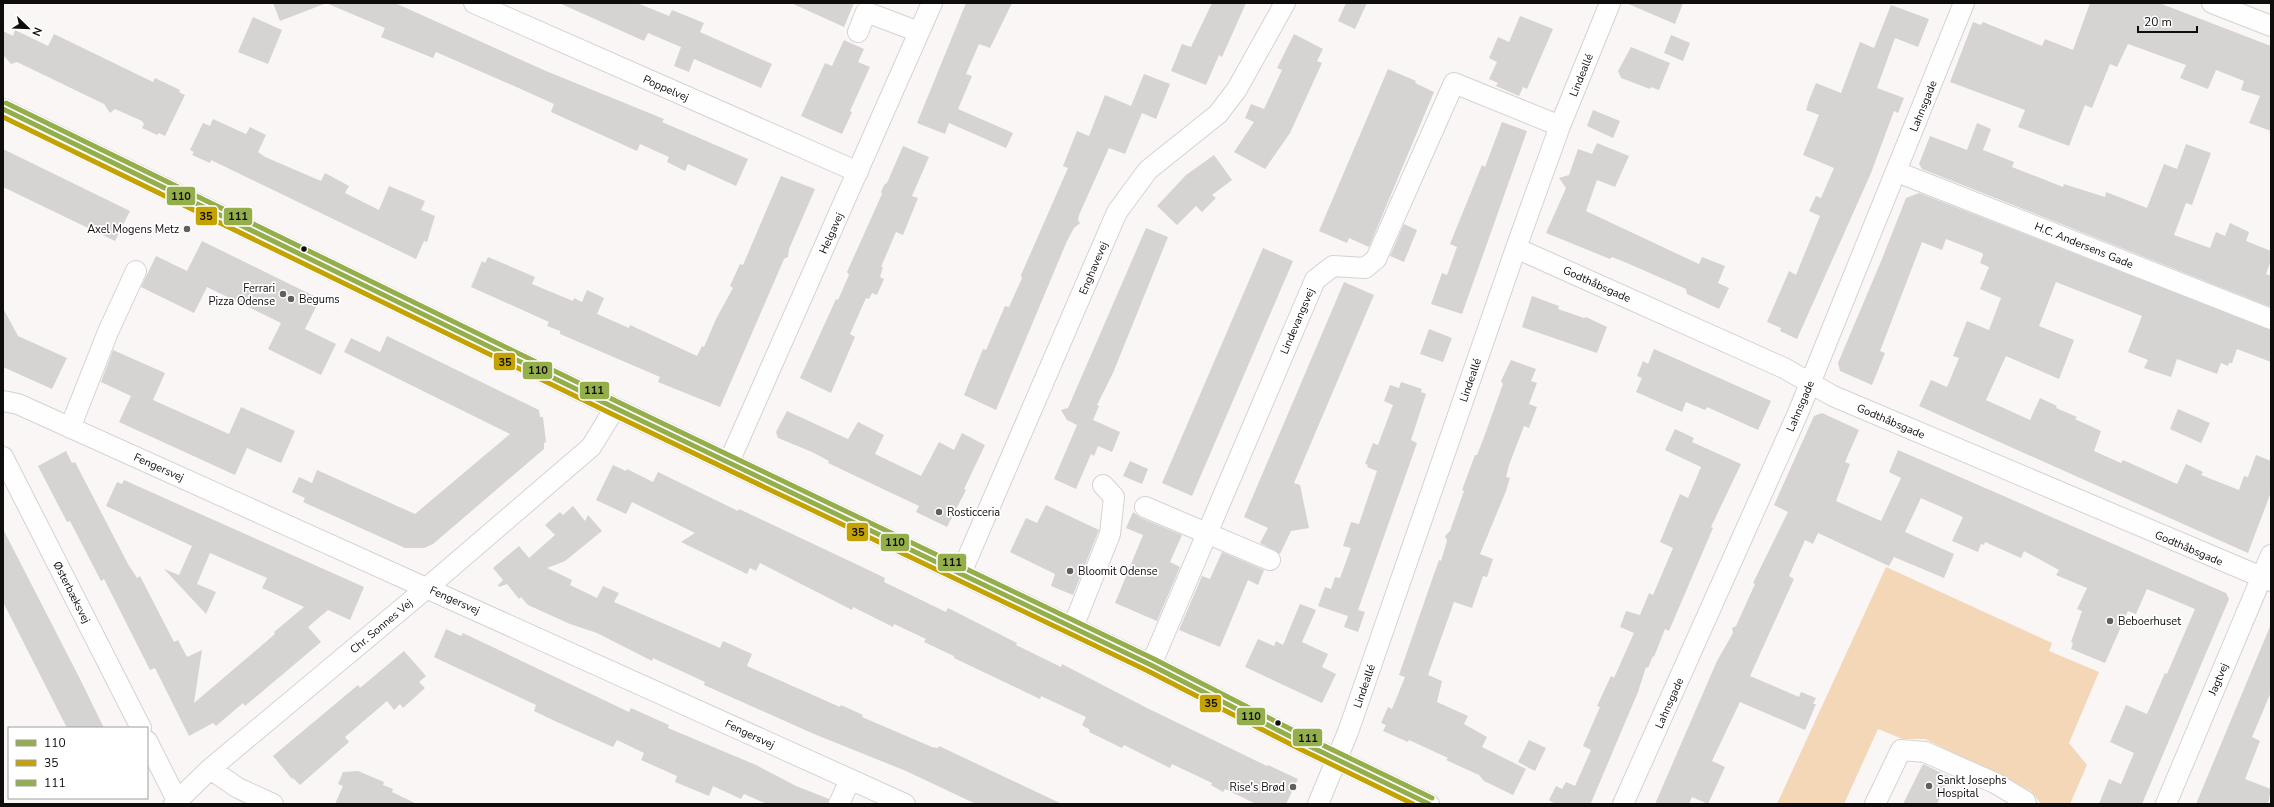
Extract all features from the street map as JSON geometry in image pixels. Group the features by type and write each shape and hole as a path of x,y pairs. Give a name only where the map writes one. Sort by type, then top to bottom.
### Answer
{"street":[{"name":"Poppelvej","path":"474,3 858,172"},
{"name":"Helgavej","path":"729,462 932,3"},
{"name":"Enghavevej","path":"960,573 1117,212 1148,170 1218,114 1237,89 1285,3"},
{"name":"Lindeallé","path":"1318,804 1338,759 1560,126 1610,3"},
{"name":"Lahnsgade","path":"1623,804 1810,384 1897,172 1964,3"},
{"path":"2212,3 2271,26"},
{"path":"858,32 866,12 919,32"},
{"name":"Lindevangsvej","path":"1151,665 1315,280 1333,266 1365,268 1376,258 1454,82 1560,126"},
{"path":"3,109 616,408 1151,665 1429,804"},
{"name":"H.C. Andersens Gade","path":"1897,172 2271,319"},
{"name":"Godthåbsgade","path":"1516,248 1784,368 1833,396 2266,580"},
{"path":"70,428 101,355 108,332 136,271"},
{"name":"Fengersvej","path":"3,401 18,404 428,587 905,804"},
{"name":"Chr. Sonnes Vej","path":"177,803 210,769 428,587 591,447 616,408"},
{"name":"Østerbæksvej","path":"3,457 139,727"},
{"path":"1073,627 1110,534 1114,497 1103,485"},
{"path":"1145,506 1270,560"},
{"name":"Jagtvej","path":"2166,804 2266,580 2271,555"},
{"path":"148,743 177,803"},
{"path":"1875,804 1901,750 1925,752 1995,784 2025,801 2026,804"},
{"path":"210,769 238,788 273,804"},
{"path":"839,804 850,780"}],"shaded area":[{"path":"1886,567 2052,643 2049,651 2099,672 2069,743 2087,765 2070,804 2041,804 2031,791 1925,739 1903,739 1878,729 1844,804 1777,804"}],"building":[{"path":"273,3 323,3 324,4 280,21"},
{"path":"326,3 395,3 546,71 664,119 662,122 748,159 736,186 688,164 685,171 667,162 669,157 640,144 637,151 551,112 554,104 512,85 436,52 433,58 381,37 385,28"},
{"path":"559,3 637,3 669,16 672,10 704,23 700,32 772,64 761,88 694,59 689,72 674,66 681,47 648,33 644,41"},
{"path":"791,3 854,3 844,27"},
{"path":"966,3 1012,3 990,48 979,44 966,74 972,76 958,109 1013,133 1006,148 949,123 945,134 917,123"},
{"path":"1212,3 1246,3 1222,57 1219,55 1206,85 1171,71 1182,44 1191,47"},
{"path":"1346,3 1367,3 1355,29 1338,21"},
{"path":"1626,3 1683,3 1675,24"},
{"path":"2090,3 2159,3 2271,46 2271,131 2249,123 2260,96 2241,90 2244,81 2216,70 2208,89 2180,78 2186,65 2128,44 2117,67 2110,64 2092,108 2085,105 2069,146 2018,127 2025,110 1950,82 1973,22 1981,25 1983,22 2042,46 2045,39 2073,50"},
{"path":"1891,5 1929,19 1918,47 1895,38 1877,88 1904,98 1898,113 1894,111 1871,173 1797,339 1780,331 1781,328 1767,322 1789,271 1796,275 1820,216 1809,211 1816,196 1821,198 1834,168 1803,155 1819,115 1806,110 1816,83 1841,93 1860,42 1874,48"},
{"path":"1520,16 1553,29 1527,89 1523,87 1519,96 1496,86 1498,83 1489,79 1497,62 1489,58 1498,37 1509,42"},
{"path":"253,17 282,30 268,64 238,52"},
{"path":"15,30 48,46 54,34 153,82 155,78 180,90 179,92 185,95 165,136 159,133 157,135 142,128 144,124 142,121 115,109 110,113 104,104 17,62 11,64 3,55 3,31 13,36"},
{"path":"1294,34 1323,49 1317,61 1322,63 1290,133 1265,169 1234,152 1254,122 1245,118 1251,104 1264,109 1282,70 1277,68"},
{"path":"1671,35 1690,43 1683,61 1664,53"},
{"path":"844,40 864,49 858,62 870,67 850,111 852,112 842,134 801,116 825,63 832,66"},
{"path":"1631,47 1670,63 1659,90 1651,87 1650,89 1621,78 1618,71"},
{"path":"1388,69 1416,81 1415,83 1434,92 1369,247 1349,238 1347,243 1319,231"},
{"path":"1144,74 1170,84 1156,119 1142,113 1125,154 1109,148 1079,215 1078,220 1080,223 1074,228 1067,241 996,410 964,395 983,349 986,350 1005,306 1009,307 1022,278 1021,275 1068,168 1063,166 1077,131 1089,136 1105,95 1131,106"},
{"path":"1593,110 1620,121 1613,138 1587,126"},
{"path":"213,119 246,134 250,127 266,135 258,152 265,157 321,181 325,173 349,186 345,193 379,210 389,186 425,201 421,210 435,216 427,242 424,241 416,259 211,160 210,163 192,155 194,152 190,150 203,123 210,126"},
{"path":"1502,122 1527,131 1462,314 1431,304 1442,273 1447,275 1457,247 1450,244 1482,165 1485,167"},
{"path":"1977,123 1991,129 1983,150 2014,162 2012,167 2063,187 2064,184 2105,197 2106,192 2147,208 2164,164 2177,169 2186,144 2211,153 2192,205 2186,203 2174,235 2210,248 2216,232 2225,236 2230,223 2249,232 2246,241 2271,251 2271,260 2266,274 2271,276 2271,307 1922,169 1919,164 1930,136 1967,150"},
{"path":"1597,143 1629,156 1615,187 1597,180 1586,211 1699,264 1702,257 1725,266 1718,283 1729,288 1719,309 1687,294 1686,289 1627,263 1612,257 1610,259 1546,233 1566,188 1559,178 1569,175 1578,149 1592,154"},
{"path":"903,146 929,157 912,196 918,198 903,235 896,232 881,267 883,267 880,277 884,279 877,295 872,293 869,299 866,298 850,334 855,337 831,393 800,378 836,299 838,300 849,275 847,272 882,194 881,192 884,185 887,183"},
{"path":"3,149 130,211 115,241 3,187"},
{"path":"1214,155 1232,180 1212,195 1216,198 1202,212 1196,206 1177,225 1157,206 1186,175"},
{"path":"781,176 815,189 789,249 788,257 784,259 720,407 658,382 660,377 560,334 560,331 547,326 549,322 471,287 482,261 485,263 488,257 535,277 532,284 573,301 574,298 582,302 587,290 604,298 597,314 629,328 630,325 697,356 702,346 704,347 716,319 733,288 730,286 740,264 743,265"},
{"path":"1919,193 2271,330 2271,362 2237,349 2232,363 2229,363 2228,366 2221,363 2217,374 2177,359 2171,377 2144,368 2148,360 2128,352 2142,316 2056,282 2039,326 2074,340 2059,379 2006,356 1986,400 2030,420 2040,398 2057,406 2056,408 2077,417 2075,419 2101,431 2094,451 2121,463 2123,460 2177,484 2186,464 2203,472 2201,475 2239,490 2244,476 2248,477 2256,455 2271,461 2271,492 2248,553 1919,406 1931,380 1947,387 1959,358 1953,356 1967,321 1989,330 2001,298 1980,289 1989,267 1980,263 1983,255 1982,253 1946,239 1942,250 1922,242 1880,351 1885,353 1872,385 1840,371 1838,363 1906,198"},
{"path":"1404,224 1417,230 1404,262 1390,256"},
{"path":"1146,228 1168,237 1113,373 1097,405 1099,406 1093,420 1120,432 1112,452 1098,446 1094,456 1091,454 1076,489 1054,479 1077,425 1067,420 1061,410 1068,408"},
{"path":"202,241 320,299 305,329 336,344 321,375 268,349 281,323 207,287 194,313 141,287 156,256 187,271"},
{"path":"1263,248 1293,261 1192,496 1162,483"},
{"path":"1344,282 1374,295 1294,483 1300,485 1309,528 1291,531 1280,554 1260,543 1268,528 1244,517"},
{"path":"1532,296 1559,306 1558,309 1584,318 1586,317 1607,327 1597,353 1522,327"},
{"path":"3,308 18,336 67,358 52,389 3,367"},
{"path":"1429,329 1452,338 1443,362 1420,354"},
{"path":"387,336 539,410 540,417 543,417 546,442 544,443 544,449 433,544 424,548 405,548 303,502 305,498 292,492 299,477 312,483 317,470 415,514 510,434 344,352 351,338 380,352"},
{"path":"1654,349 1771,401 1758,430 1707,407 1705,410 1686,402 1682,412 1636,392 1642,378 1637,376 1643,361 1648,364"},
{"path":"113,350 165,373 153,400 229,434 241,407 295,431 281,463 247,448 235,475 119,422 131,396 101,382"},
{"path":"1511,360 1536,369 1531,381 1537,383 1529,404 1537,407 1529,428 1524,426 1509,465 1506,477 1510,478 1506,491 1480,554 1493,559 1487,577 1483,576 1472,608 1454,602 1428,675 1442,681 1437,702 1468,716 1464,724 1487,737 1482,747 1526,769 1513,795 1484,781 1479,775 1446,760 1448,758 1409,740 1408,742 1383,731 1386,725 1381,723 1388,707 1392,709 1405,677 1399,675 1439,560 1441,561 1447,541 1445,536 1450,531 1464,491 1462,490 1475,455 1477,455 1483,440 1503,384 1501,381"},
{"path":"1401,382 1422,389 1421,392 1426,394 1411,440 1417,443 1358,610 1365,612 1358,632 1344,627 1348,616 1318,606 1325,587 1331,589 1335,577 1340,578 1351,548 1343,546 1351,522 1359,524 1377,471 1367,467 1368,465 1365,464 1373,443 1378,445 1393,405 1384,401 1390,385 1399,388"},
{"path":"2178,409 2210,423 2201,443 2170,429"},
{"path":"787,411 848,439 858,422 884,435 875,454 921,476 939,442 954,450 962,433 985,445 964,489 966,490 947,527 916,512 919,506 828,463 829,461 812,452 778,438 776,432"},
{"path":"1822,413 1859,430 1845,462 1850,464 1836,501 1881,521 1901,478 1889,472 1898,450 2226,593 2229,599 2142,804 2099,804 2109,779 2121,784 2134,753 2110,742 2126,705 2147,714 2165,673 2167,674 2195,609 2147,589 2136,614 2128,611 2105,663 2071,649 2073,643 2071,642 2082,611 2077,609 2087,588 2056,575 2059,570 2024,551 2021,558 1985,542 1984,545 1981,544 1978,552 1952,541 1963,517 1921,498 1905,532 1954,554 1944,578 1894,557 1889,566 1818,533 1813,544 1805,540 1789,576 1794,579 1750,676 1799,697 1801,692 1816,698 1813,704 1816,704 1805,730 1740,702 1712,761 1725,767 1708,804 1692,797 1689,804 1655,804 1717,661 1733,633 1732,628 1736,626 1755,584 1753,583 1788,512 1774,505 1814,416"},
{"path":"1675,429 1694,438 1692,442 1741,464 1711,527 1713,528 1669,631 1665,629 1654,657 1653,656 1648,668 1646,667 1638,692 1591,803 1592,804 1555,804 1549,800 1556,786 1562,789 1566,782 1575,786 1591,750 1583,746 1600,707 1597,706 1611,676 1614,678 1634,633 1620,627 1626,611 1640,615 1649,593 1653,595 1673,548 1660,542 1680,494 1688,498 1701,467 1665,450"},
{"path":"66,451 72,463 75,462 128,564 137,578 140,576 174,642 178,640 187,657 202,650 194,703 275,634 274,632 304,607 262,588 267,578 210,553 197,584 216,592 206,614 164,569 179,575 192,546 106,506 117,482 122,484 124,480 364,587 350,620 328,610 308,627 321,642 245,706 243,703 216,726 213,723 189,736 155,668 150,670 104,579 101,581 70,521 67,522 38,466"},
{"path":"1130,461 1148,469 1142,484 1123,476"},
{"path":"613,465 626,471 627,469 653,482 658,472 738,511 739,509 885,578 884,582 946,612 948,608 1017,643 1016,645 1061,667 1062,664 1147,708 1267,766 1268,765 1298,779 1286,804 1256,804 1225,789 1223,792 1211,785 1212,783 1172,764 1170,768 1124,745 1122,748 1089,732 1090,730 1082,725 1086,717 1041,696 1040,699 954,658 954,656 924,642 926,639 894,624 893,627 853,607 852,610 760,563 756,571 750,568 747,574 681,542 695,533 632,502 626,514 596,500"},
{"path":"1046,505 1099,530 1073,595 1051,586 1055,574 1010,552 1026,518 1037,523"},
{"path":"573,506 585,521 588,515 602,531 565,561 547,568 572,580 570,585 597,598 603,586 619,593 614,602 720,648 723,641 752,654 747,666 840,707 841,705 863,715 862,717 932,747 938,748 939,746 1062,804 976,804 906,771 814,734 704,685 705,682 653,658 652,661 597,633 570,624 528,605 521,597 519,599 507,584 499,587 498,585 503,580 493,568 519,546 529,558 555,535 545,525 560,512 563,515"},
{"path":"1133,512 1141,518 1182,535 1170,562 1180,567 1157,621 1115,603 1143,535 1126,528"},
{"path":"3,529 104,727 66,727 3,602"},
{"path":"1222,552 1264,570 1258,585 1248,580 1220,647 1179,630 1202,576 1210,579"},
{"path":"1300,604 1316,610 1302,642 1328,654 1322,667 1336,674 1322,703 1245,667 1258,639 1274,646 1276,641 1283,645"},
{"path":"2271,624 2271,692 2252,737 2260,741 2245,779 2271,789 2268,804 2196,804"},
{"path":"446,629 461,636 463,633 629,712 631,708 669,725 668,728 756,765 796,786 829,799 828,804 767,804 744,794 741,799 713,786 709,796 675,782 677,776 641,760 644,753 617,740 613,747 557,722 534,711 536,705 434,657"},
{"path":"404,651 426,676 419,682 425,688 403,708 400,704 394,710 387,701 345,737 349,742 300,785 293,778 292,779 273,756 358,685 360,688"},
{"path":"1529,740 1546,748 1535,771 1518,762"},
{"name":"Sankt Josephs Hospital","path":"1923,764 1950,777 1937,804 1903,804"},
{"path":"358,771 384,782 383,785 393,789 392,792 417,804 335,804 343,786 338,784 343,772"}],"transit line":[{"name":"111","path":"6,103 618,402 1154,659 1306,737 1432,798"},
{"name":"110","path":"3,109 615,408 1151,665 1303,743 1429,804"},
{"name":"35","path":"3,117 612,414 1148,671 1300,749 1413,804"}],"place":[{"name":"Axel Mogens Metz","path":"187,229"},
{"name":"Ferrari Pizza Odense","path":"283,294"},
{"name":"Begums","path":"291,299"},
{"name":"Rosticceria","path":"939,512"},
{"name":"Bloomit Odense","path":"1070,571"},
{"name":"Beboerhuset","path":"2110,621"},
{"name":"Sankt Josephs Hospital","path":"1929,786"},
{"name":"Rise's Brød","path":"1293,787"}]}
